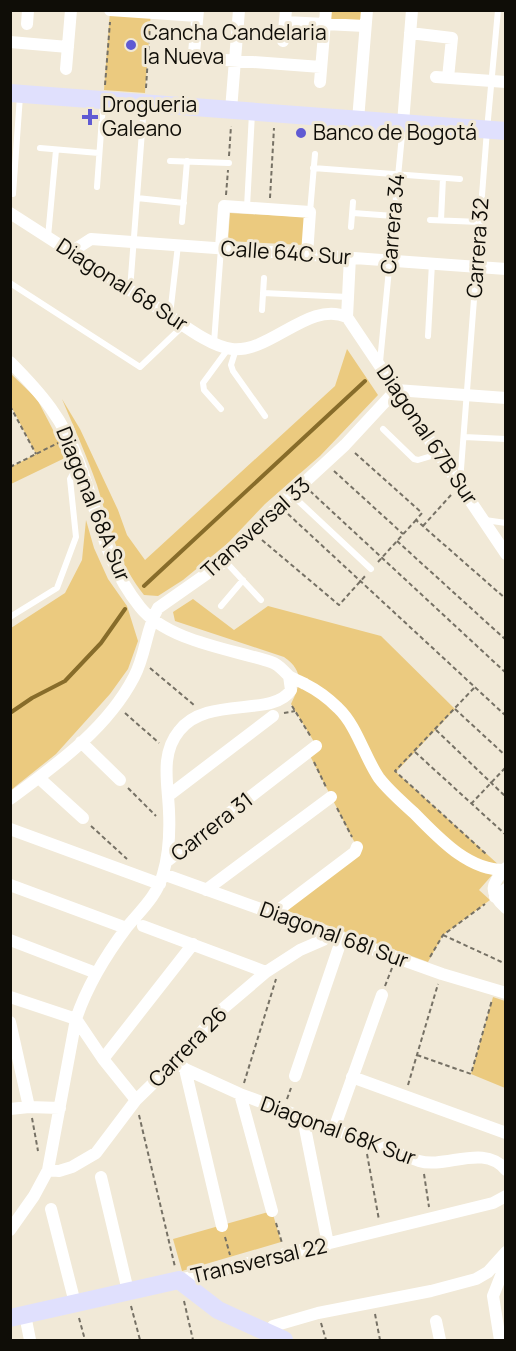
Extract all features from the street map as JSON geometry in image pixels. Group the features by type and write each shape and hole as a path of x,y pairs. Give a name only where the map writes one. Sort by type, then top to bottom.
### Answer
{"street":[{"path":"27,24 28,10"},
{"path":"66,69 71,10"},
{"path":"110,10 197,13 194,53 199,58 321,67"},
{"path":"231,110 239,10"},
{"path":"358,120 367,10"},
{"name":"Carrera 34","path":"403,123 412,10"},
{"path":"283,41 286,16 325,17 365,26"},
{"path":"320,82 325,17"},
{"path":"410,33 452,38 442,78 506,82"},
{"path":"10,42 68,47"},
{"path":"15,93 506,131"},
{"path":"221,248 224,206 269,209 310,212 307,254"},
{"name":"Diagonal 68 Sur","path":"10,213 213,343 232,349"},
{"name":"Calle 64C Sur","path":"71,252 91,239 506,269"},
{"path":"232,349 248,348 318,315 333,313 347,317 350,257"},
{"name":"Diagonal 67B Sur","path":"347,317 506,554"},
{"name":"Diagonal 68A Sur","path":"10,362 49,403 69,437 80,463 102,540 111,561 131,595 152,620"},
{"path":"396,390 506,398"},
{"name":"Transversal 33","path":"10,799 81,742 116,705 135,677 142,660 152,620 158,608 225,561 279,506 345,445 396,390"},
{"path":"152,620 178,634 272,663 281,667 289,676 318,692 340,710 380,778 433,831 471,861 494,870 505,869"},
{"path":"163,874 169,828 166,769 169,751 179,731 189,720 203,713 254,706 286,696 291,690 289,676"},
{"path":"168,796 273,716"},
{"path":"81,742 120,780"},
{"name":"Carrera 31","path":"50,1173 76,1019 96,973 126,928 148,903 163,874 316,746"},
{"path":"39,778 83,818"},
{"path":"206,890 332,797"},
{"name":"Diagonal 68I Sur","path":"10,829 163,874 424,968 500,991"},
{"path":"273,914 355,852 357,847"},
{"path":"505,869 494,885 506,908"},
{"path":"10,885 126,928"},
{"path":"143,926 266,972"},
{"name":"Carrera 26","path":"50,1173 81,1162 96,1153 136,1100 181,1065 219,1012 266,972 323,940 329,933"},
{"path":"295,1077 342,938"},
{"path":"10,940 96,973"},
{"path":"103,1059 192,944"},
{"path":"334,1130 382,995"},
{"path":"10,997 76,1019 103,1059 136,1100"},
{"path":"10,1022 29,1107"},
{"path":"181,1065 222,1226"},
{"name":"Diagonal 68K Sur","path":"181,1065 240,1094 423,1163 469,1158 488,1159 495,1160 506,1170"},
{"path":"352,1077 506,1133"},
{"path":"240,1094 272,1211"},
{"path":"10,1108 60,1108"},
{"path":"303,1118 328,1244"},
{"path":"10,1230 50,1173"},
{"path":"101,1177 128,1291"},
{"name":"Transversal 22","path":"18,1317 285,1255 493,1203 506,1196"},
{"path":"51,1209 75,1303"},
{"path":"179,1280 218,1310 278,1333 318,1313 431,1291 476,1279 488,1272 506,1252"},
{"path":"500,1341 493,1296 506,1263"},
{"path":"18,1317 30,1341"},
{"path":"436,1321 440,1341"}],"lane":[{"name":"Carrera 32","path":"460,486 498,10"},
{"path":"14,194 15,93"},
{"path":"97,187 104,100"},
{"path":"130,290 144,103"},
{"path":"247,208 252,112"},
{"name":"Carrera 34","path":"380,366 403,123"},
{"path":"40,148 99,153"},
{"path":"48,237 56,150"},
{"path":"310,212 315,154"},
{"path":"170,160 228,163"},
{"path":"182,222 188,161"},
{"path":"313,168 460,179"},
{"path":"441,220 443,178"},
{"path":"137,198 184,203"},
{"path":"351,227 353,202"},
{"path":"353,213 394,216"},
{"path":"430,220 480,222"},
{"path":"170,316 178,245"},
{"path":"213,343 221,248"},
{"path":"428,336 432,263"},
{"path":"262,310 264,278"},
{"path":"10,283 140,367 184,325"},
{"path":"263,293 348,297"},
{"path":"221,409 202,387 232,349"},
{"path":"232,349 233,371 265,416"},
{"path":"383,429 414,459 438,454"},
{"path":"464,437 506,440"},
{"path":"10,616 57,588 76,537 70,479 80,463"},
{"path":"292,495 372,569"},
{"path":"484,520 506,523"},
{"path":"225,561 261,600"},
{"path":"221,606 243,580"}],"path":[{"path":"104,100 110,10"},
{"path":"144,103 151,13"},
{"path":"269,209 275,113"},
{"path":"10,406 36,454"},
{"path":"10,467 69,437"},
{"path":"345,445 422,513 416,520 506,599"},
{"path":"326,464 403,534"},
{"path":"303,485 506,673"},
{"path":"423,526 460,486"},
{"path":"279,506 506,716"},
{"path":"253,533 339,605"},
{"path":"397,541 506,640"},
{"path":"142,660 203,713"},
{"path":"475,687 395,771 505,869"},
{"path":"286,696 316,746"},
{"path":"116,705 169,751"},
{"path":"455,709 506,756"},
{"path":"435,730 506,797"},
{"path":"501,751 506,746"},
{"path":"415,751 506,836"},
{"path":"471,804 506,767"},
{"path":"120,780 169,828"},
{"path":"83,818 134,866"},
{"path":"424,968 443,934 500,893"},
{"path":"443,934 506,964"},
{"path":"382,995 396,957"},
{"path":"240,1094 282,961"},
{"path":"404,1096 442,974"},
{"path":"417,1055 471,1074 500,991"},
{"path":"283,1110 295,1077"},
{"path":"136,1100 193,1341"},
{"path":"364,1141 381,1231"},
{"path":"423,1163 430,1218"},
{"path":"272,1211 285,1255"},
{"path":"222,1226 234,1267"},
{"path":"128,1291 140,1341"},
{"path":"372,1302 380,1341"},
{"path":"75,1303 85,1341"},
{"path":"318,1313 326,1341"}],"shaded area":[{"path":"110,11 151,11 145,93 104,90"},
{"path":"326,11 367,11 365,26 325,23"},
{"path":"230,213 305,217 303,245 228,241"},
{"path":"347,349 378,395 320,456 265,504 228,543 183,580 158,596 144,595 134,582 120,555 93,474 62,399 80,429 118,510 127,535 145,560 335,386"},
{"path":"10,373 37,399 67,457 11,484 11,467 36,454 11,406"},
{"path":"86,520 94,548 108,579 127,606 138,641 128,669 110,694 56,754 11,790 11,628 65,593 82,560"},
{"path":"193,599 234,630 268,606 381,636 455,709 396,772 500,866 479,890 490,900 443,935 428,962 280,908 357,847 308,752 316,745 291,704 299,678 295,667 284,657 175,621 173,612"},
{"path":"493,997 505,1001 505,1088 471,1074"},
{"path":"272,1211 281,1242 182,1271 173,1239"}],"waterway":[{"path":"144,586 365,381"},
{"path":"10,713 32,698 65,681 101,643 125,609"}],"place":[{"name":"Cancha Candelaria la Nueva","path":"131,45"},
{"name":"Drogueria Galeano","path":"90,117"},
{"name":"Banco de Bogotá","path":"301,133"}]}
